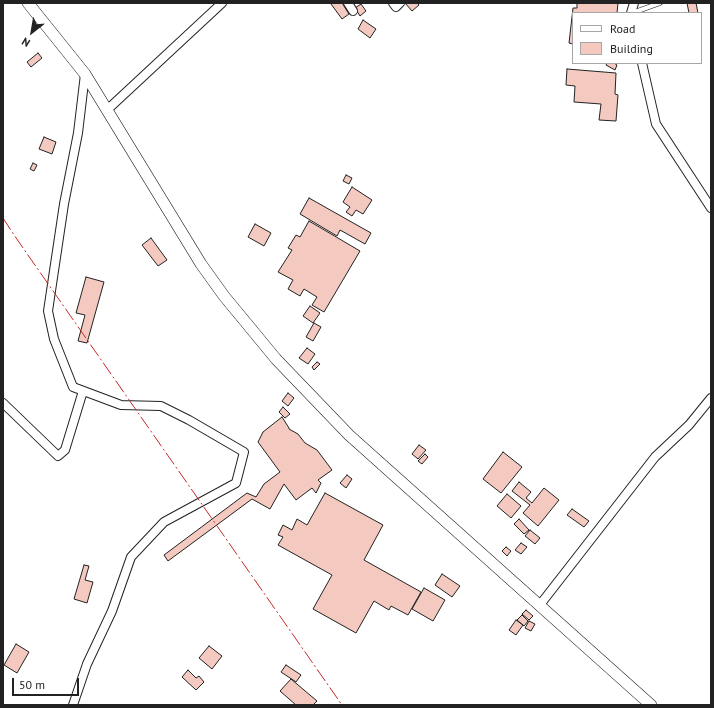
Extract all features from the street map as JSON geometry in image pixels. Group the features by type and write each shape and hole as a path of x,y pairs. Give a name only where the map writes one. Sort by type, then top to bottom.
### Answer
{"main road":[{"path":"28,3 85,74 201,264 224,296 276,359 349,435 650,705"}],"street":[{"path":"107,110 222,3"},
{"path":"348,3 353,11"},
{"path":"393,3 396,7 400,3"},
{"path":"642,64 656,124 711,208"},
{"path":"73,705 86,664 112,611 132,557 164,522 236,483 244,452 189,420 161,406 121,405 73,387 54,339 48,311 64,204 78,133 85,74"},
{"path":"3,403 58,456 65,450 83,391"},
{"path":"539,606 655,457 689,425 711,398"}],"lane":[{"path":"635,12 660,3"}],"building":[{"path":"342,3 349,14 342,19 331,4"},
{"path":"405,3 417,3 419,5 412,11"},
{"path":"577,3 618,3 617,12 573,12 573,8 577,8"},
{"path":"687,3 696,3 698,12 689,12"},
{"path":"361,4 366,11 360,16 355,8"},
{"path":"572,17 572,44 569,43"},
{"path":"363,20 376,29 370,38 358,29"},
{"path":"38,53 42,58 31,67 27,62"},
{"path":"616,64 617,65 615,70 606,65"},
{"path":"567,69 616,73 615,94 618,95 616,121 599,120 601,104 574,102 575,86 566,85"},
{"path":"44,137 56,142 52,154 39,149"},
{"path":"33,163 37,165 34,171 30,169"},
{"path":"346,175 352,178 349,184 343,181"},
{"path":"352,187 372,200 363,214 356,210 352,216 346,212 350,207 343,202"},
{"path":"309,198 371,233 365,244 340,230 337,236 300,214"},
{"path":"309,221 360,251 324,312 312,305 317,297 304,289 300,296 288,289 293,280 278,272 292,250 288,248 296,235 300,237"},
{"path":"255,224 271,233 264,246 248,237"},
{"path":"151,238 167,260 158,266 142,245"},
{"path":"86,277 104,282 87,343 78,341 85,315 76,313"},
{"path":"310,306 320,313 313,323 303,316"},
{"path":"314,323 321,327 313,341 306,337"},
{"path":"307,348 315,354 308,364 299,358"},
{"path":"317,362 320,364 314,370 312,367"},
{"path":"288,393 294,398 288,406 282,401"},
{"path":"283,407 290,414 285,418 279,412"},
{"path":"282,417 289,429 298,434 305,443 317,450 332,470 318,480 321,483 316,493 312,488 296,500 284,484 270,509 252,499 168,561 164,555 247,493 256,497 264,484 280,472 258,442 263,432"},
{"path":"419,445 426,450 418,459 412,454"},
{"path":"503,452 522,467 501,493 483,479"},
{"path":"425,454 428,457 422,464 418,461"},
{"path":"347,475 352,479 346,488 340,483"},
{"path":"519,482 531,492 526,498 532,503 544,488 559,500 538,526 523,513 530,505 512,491"},
{"path":"325,493 383,525 364,560 421,592 408,615 391,606 389,610 374,601 356,633 313,609 332,575 278,545 283,537 278,535 283,525 292,530 297,519 307,525"},
{"path":"507,494 521,506 511,518 497,506"},
{"path":"572,509 589,521 584,527 567,515"},
{"path":"519,519 529,530 524,534 514,524"},
{"path":"530,530 540,538 535,544 525,536"},
{"path":"521,543 527,547 521,554 515,550"},
{"path":"506,547 511,551 507,556 502,551"},
{"path":"84,565 89,566 85,580 93,582 87,603 74,599"},
{"path":"442,574 460,586 452,597 435,585"},
{"path":"424,588 445,600 433,621 412,609"},
{"path":"526,610 533,616 529,620 522,614"},
{"path":"522,615 528,621 524,626 517,620"},
{"path":"516,620 523,625 516,635 509,630"},
{"path":"529,621 535,624 531,631 525,628"},
{"path":"16,644 29,652 17,673 4,665"},
{"path":"209,646 222,656 212,669 199,658"},
{"path":"286,665 301,675 296,682 281,672"},
{"path":"188,670 196,678 199,676 204,682 196,690 182,677"},
{"path":"291,679 317,701 313,705 296,705 280,691"}],"power":[{"path":"3,218 342,705"}]}
